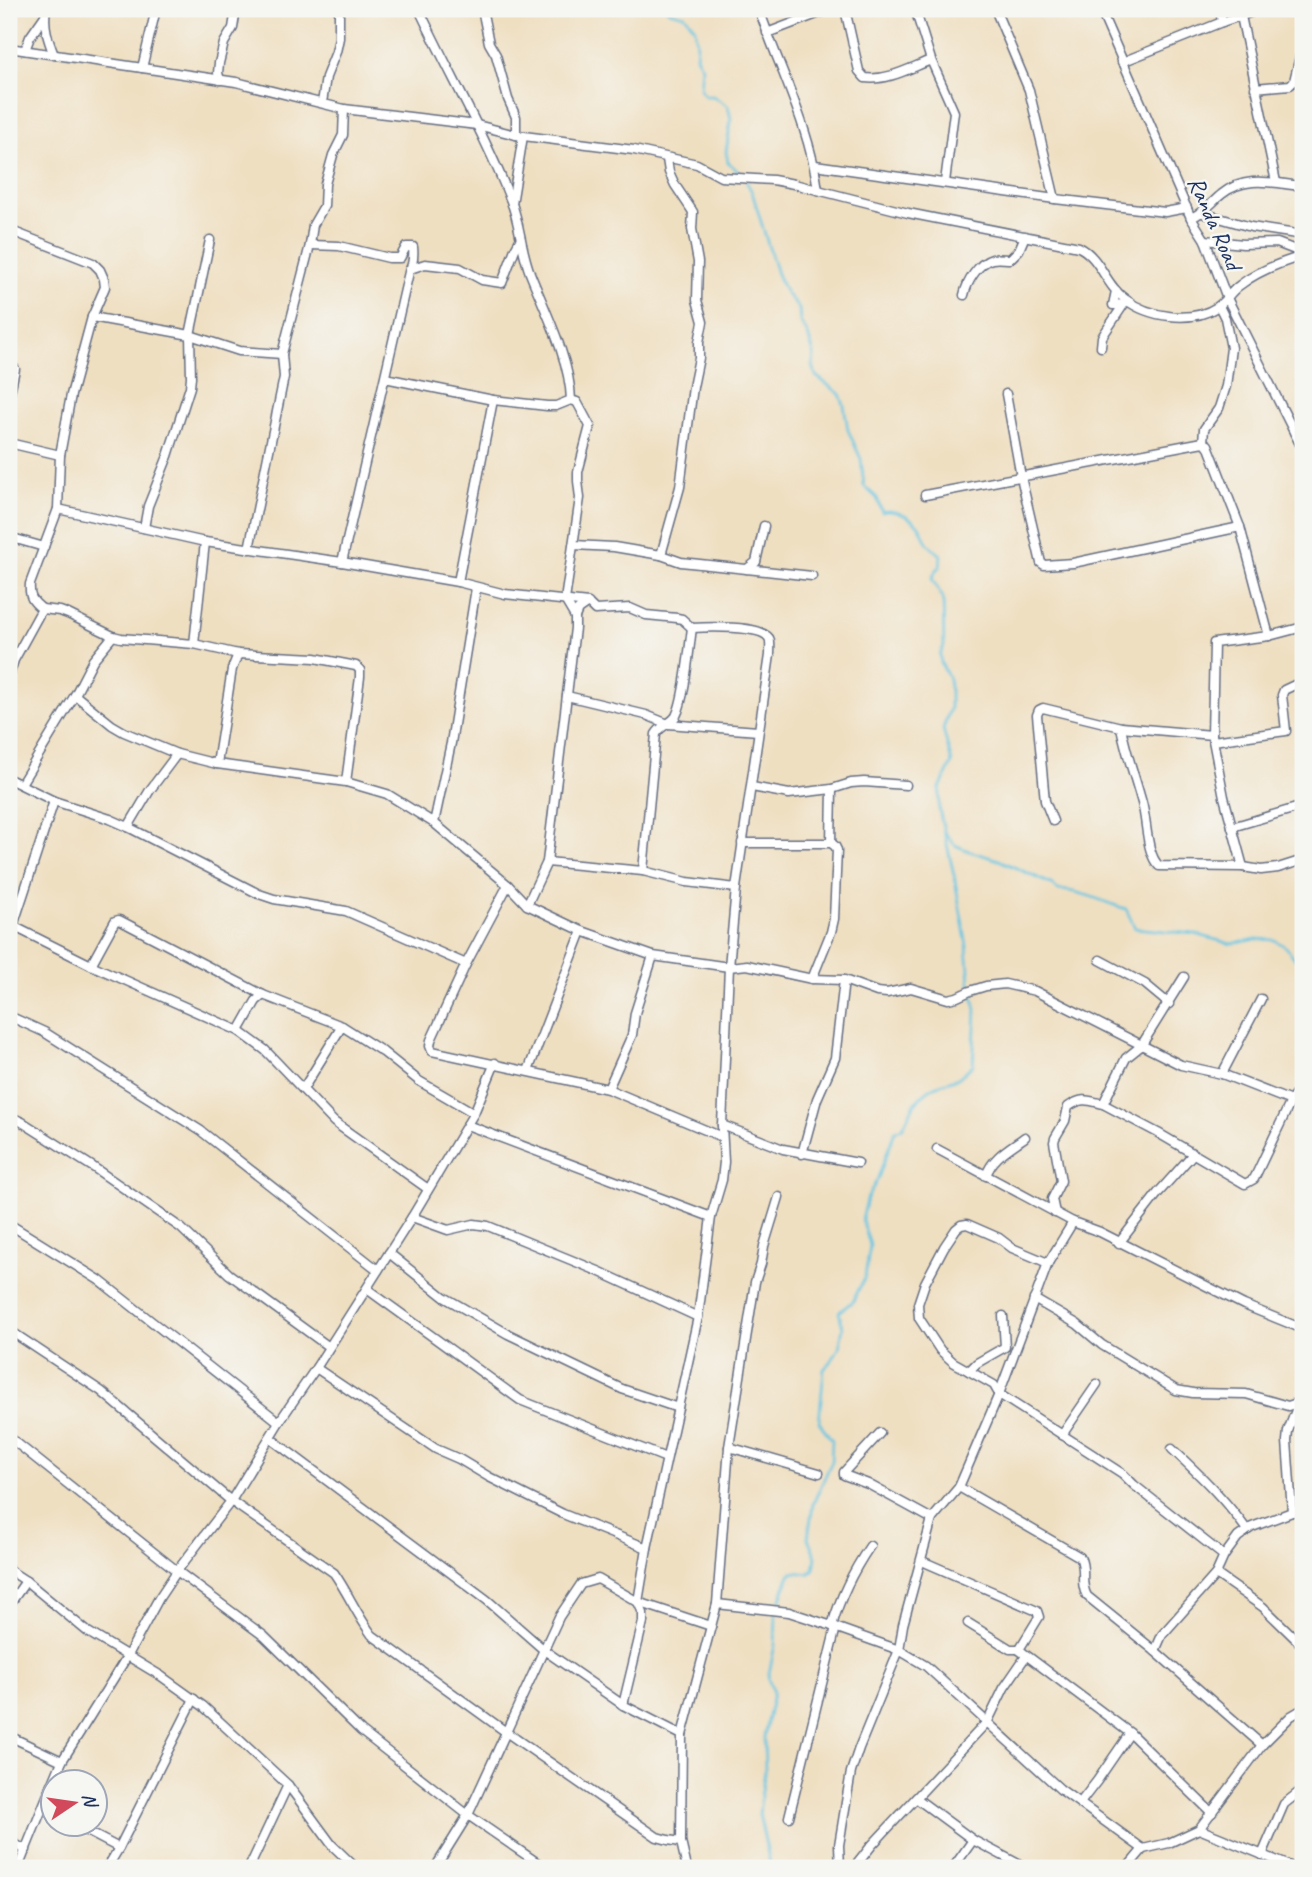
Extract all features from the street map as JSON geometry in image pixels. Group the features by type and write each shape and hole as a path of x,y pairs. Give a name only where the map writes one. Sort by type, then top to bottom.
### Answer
{"street":[{"path":"142,68 156,9"},
{"path":"220,80 219,63 224,43 233,27 236,9"},
{"path":"322,103 326,77 339,38 339,9"},
{"path":"419,9 477,125 512,204 529,269 564,359 571,400"},
{"path":"482,9 489,43 496,55 519,135 512,204"},
{"path":"759,9 815,165 818,190"},
{"path":"767,33 830,9"},
{"path":"845,9 859,71 865,78 889,76 931,60"},
{"path":"915,9 931,60 954,112 945,182"},
{"path":"995,9 1029,90 1055,199"},
{"name":"Randa Road","path":"1100,9 1191,218 1205,240 1227,298 1303,450"},
{"path":"1220,9 1222,22"},
{"path":"1122,62 1261,9"},
{"path":"45,13 48,38 54,55"},
{"path":"25,50 45,13"},
{"path":"1241,16 1276,182"},
{"path":"1255,88 1290,85 1294,81 1303,44"},
{"path":"9,48 251,85 344,108 477,125 519,135 634,150 697,164 721,177 773,180 908,213 1079,247 1092,256 1116,291 1125,299 1142,308 1176,316 1206,313 1219,306 1240,285 1303,254"},
{"path":"249,549 284,377 282,354 313,225 324,206 325,184 342,135 344,108"},
{"path":"661,555 680,487 703,322 696,300 698,261 692,229 693,212 675,185 667,159"},
{"path":"815,165 1165,212 1187,208"},
{"path":"1191,218 1202,213 1237,185 1258,180 1303,186"},
{"path":"1202,213 1251,227 1303,235"},
{"path":"9,230 93,263 100,270 105,286 92,317 71,395 60,455 58,509 30,584 29,594 33,602 43,609 68,614 113,636 194,644 238,653 315,658 356,666 360,670 360,677 346,782"},
{"path":"964,295 972,276 986,262 1010,259 1019,250 1025,236"},
{"path":"145,527 148,506 168,456 190,387 190,335 210,240"},
{"path":"410,269 425,264 460,268 482,280 502,283 520,240"},
{"path":"1205,240 1243,244 1277,243 1303,254"},
{"path":"310,245 339,246 389,258 400,258 409,246 413,247 414,251 342,562"},
{"path":"1101,347 1101,337 1124,304 1113,305 1116,291"},
{"path":"1203,442 1204,429 1219,408 1226,386 1231,348 1225,318 1219,306"},
{"path":"92,317 190,335 229,349 282,354"},
{"path":"9,397 15,369"},
{"path":"385,378 494,400 547,406 556,406 571,400 577,402 590,426 578,472 580,498 565,600 575,617"},
{"path":"1006,394 1041,564 1073,563 1240,527"},
{"path":"458,582 494,400"},
{"path":"1295,435 1303,418"},
{"path":"925,495 1203,442 1208,445 1240,527 1269,636"},
{"path":"9,443 60,455"},
{"path":"58,509 205,542 458,582 505,594 588,603 596,610 630,608 646,615 677,618 692,628 719,626 756,632 770,640 752,787 736,888 729,967 722,1125 723,1180 711,1217 698,1317 647,1548 638,1602 643,1613 643,1622 623,1705"},
{"path":"747,569 756,562 764,526"},
{"path":"9,537 44,547"},
{"path":"194,644 205,542"},
{"path":"573,545 614,547 661,555 681,562 812,576"},
{"path":"434,823 451,743 476,588"},
{"path":"527,905 547,862 575,617 578,610 588,603"},
{"path":"9,676 14,660 43,609"},
{"path":"643,871 656,734 661,727 675,718 681,699 692,628"},
{"path":"1243,867 1212,738 1214,643 1269,636 1303,628"},
{"path":"21,784 93,660 113,636"},
{"path":"218,764 232,669 238,653"},
{"path":"1053,821 1045,801 1037,715 1039,710 1043,708 1121,727 1212,738 1286,731 1282,695 1284,690 1303,681"},
{"path":"75,695 124,732 177,754 218,764 346,782 387,794 434,823 508,885 527,905 582,932 653,956 729,967 747,965 812,979 844,980 877,992 887,993 911,988 948,999 986,986 1005,984 1042,993 1181,1065 1222,1073 1292,1101"},
{"path":"567,696 646,715 668,724 758,731"},
{"path":"1121,727 1125,752 1143,805 1154,861 1159,866 1243,867 1261,870 1303,860"},
{"path":"128,827 150,790 177,754"},
{"path":"9,779 54,801 128,827 259,894 346,911 466,964"},
{"path":"752,787 789,794 832,789 851,783 906,785"},
{"path":"812,979 834,919 837,850 831,843 832,789"},
{"path":"54,801 11,925 90,965 239,1031 265,1050 334,1122 428,1189"},
{"path":"1232,827 1303,806"},
{"path":"742,843 831,843"},
{"path":"547,862 643,871 687,882 736,888"},
{"path":"508,885 466,964 431,1040 432,1051 608,1089 722,1137"},
{"path":"90,965 115,921 119,920 263,995 342,1026 383,1052 419,1081 474,1113"},
{"path":"528,1070 582,932"},
{"path":"608,1089 632,1035 635,1013 653,956"},
{"path":"1100,960 1145,984 1169,1004"},
{"path":"1103,1104 1126,1059 1141,1046 1184,977"},
{"path":"802,1154 817,1099 835,1058 844,980"},
{"path":"251,989 256,1001"},
{"path":"239,1031 256,1001 263,995"},
{"path":"1222,1073 1261,999"},
{"path":"9,1016 44,1032 201,1130 378,1270"},
{"path":"303,1089 342,1026"},
{"path":"59,1769 128,1656 159,1598 231,1501 279,1422 367,1289 474,1113 495,1063"},
{"path":"1055,1213 1052,1199 1061,1181 1061,1173 1054,1142 1065,1121 1068,1107 1077,1100 1103,1104 1245,1184 1254,1179 1303,1083"},
{"path":"9,1116 93,1167 181,1227 229,1274 329,1347"},
{"path":"467,1125 711,1217"},
{"path":"722,1125 783,1149 859,1163"},
{"path":"986,1176 997,1158 1025,1137"},
{"path":"937,1149 1073,1222 1100,1232 1244,1305 1303,1329"},
{"path":"1119,1243 1193,1154"},
{"path":"687,1868 681,1842 682,1735 717,1604 729,1447 755,1282 779,1196"},
{"path":"411,1217 448,1230 474,1224 488,1226 598,1271 698,1317"},
{"path":"840,1868 839,1845 851,1772 899,1650 902,1625 932,1519 959,1487 999,1394 1048,1264 1073,1222"},
{"path":"9,1224 99,1280 279,1422"},
{"path":"1048,1264 1012,1248 999,1238 967,1224 961,1225 944,1247 925,1283 918,1304 919,1318 944,1356 994,1385 999,1394 1123,1474 1224,1556"},
{"path":"388,1253 444,1297 508,1334 622,1389 678,1408"},
{"path":"367,1289 520,1399 666,1458"},
{"path":"1034,1299 1077,1324 1102,1345 1176,1390 1245,1394 1288,1406 1302,1397"},
{"path":"969,1371 1004,1347 1003,1317"},
{"path":"9,1330 101,1391 231,1501 334,1573 372,1635 657,1836 681,1842"},
{"path":"316,1368 436,1450 563,1514 647,1548"},
{"path":"1062,1435 1097,1384"},
{"path":"1292,1511 1287,1441 1288,1431 1302,1397"},
{"path":"880,1433 844,1475 868,1484 932,1519"},
{"path":"9,1437 177,1571 264,1636 361,1731 468,1815 545,1868"},
{"path":"270,1438 487,1600 544,1650 623,1705 682,1735"},
{"path":"729,1447 819,1473"},
{"path":"1172,1449 1212,1486 1247,1530"},
{"path":"959,1487 1080,1557 1084,1565 1082,1587 1087,1596 1155,1651 1262,1745"},
{"path":"1155,1651 1162,1635 1216,1574 1224,1556 1238,1537 1247,1530 1303,1509"},
{"path":"789,1817 839,1601 870,1546"},
{"path":"922,1561 1037,1611 1039,1617 1018,1649"},
{"path":"9,1570 88,1632 194,1699 288,1785 332,1845 356,1868"},
{"path":"1216,1574 1263,1607 1303,1646"},
{"path":"435,1868 468,1815 559,1617 581,1584 598,1579 638,1602 711,1626"},
{"path":"9,1605 26,1581"},
{"path":"717,1604 789,1612 899,1650 926,1666 1039,1770 1143,1849"},
{"path":"968,1623 1010,1649 1018,1649 1130,1733 1212,1813"},
{"path":"854,1868 872,1845 988,1721 1004,1688 1026,1656"},
{"path":"107,1868 194,1699"},
{"path":"1127,1868 1143,1849 1169,1843 1199,1829 1262,1745 1291,1716 1303,1709"},
{"path":"1080,1803 1130,1733"},
{"path":"9,1736 62,1761"},
{"path":"249,1868 288,1785"},
{"path":"1262,1855 1284,1804 1303,1789"},
{"path":"916,1798 973,1840 1026,1868"},
{"path":"18,1868 38,1820"},
{"path":"1199,1829 1295,1868"},
{"path":"101,1839 119,1849"},
{"path":"953,1868 973,1840"},
{"path":"9,1841 26,1850"}],"waterway":[{"path":"667,9 685,15 695,28 696,56 702,67 700,89 705,96 713,96 728,106 731,119 726,152 728,162 742,175"},
{"path":"746,181 752,192 777,274 786,293 799,309 800,321 814,354 816,376 840,394 848,430 861,459 864,486 877,498 882,512 896,512 911,519 920,528 927,542 941,555 940,567 932,579 943,598 944,646 940,655 950,687 950,708 943,729 952,763 940,788 939,809 954,875 976,1010 973,1065 958,1078 934,1086 915,1103 903,1127 895,1131 878,1178 867,1199 862,1220 870,1245 865,1277 853,1301 839,1312 843,1328 839,1348 824,1369 819,1422 832,1440 831,1463 813,1504 808,1538 816,1557 814,1569 809,1574 790,1574 778,1607"},
{"path":"944,832 955,845 999,860 1051,884 1058,890 1084,895 1126,909 1135,928 1195,934 1231,944 1257,939 1275,940 1286,947 1303,969"},
{"path":"771,1868 759,1814 765,1768 764,1736 773,1693 768,1678 775,1645 776,1614"}]}
